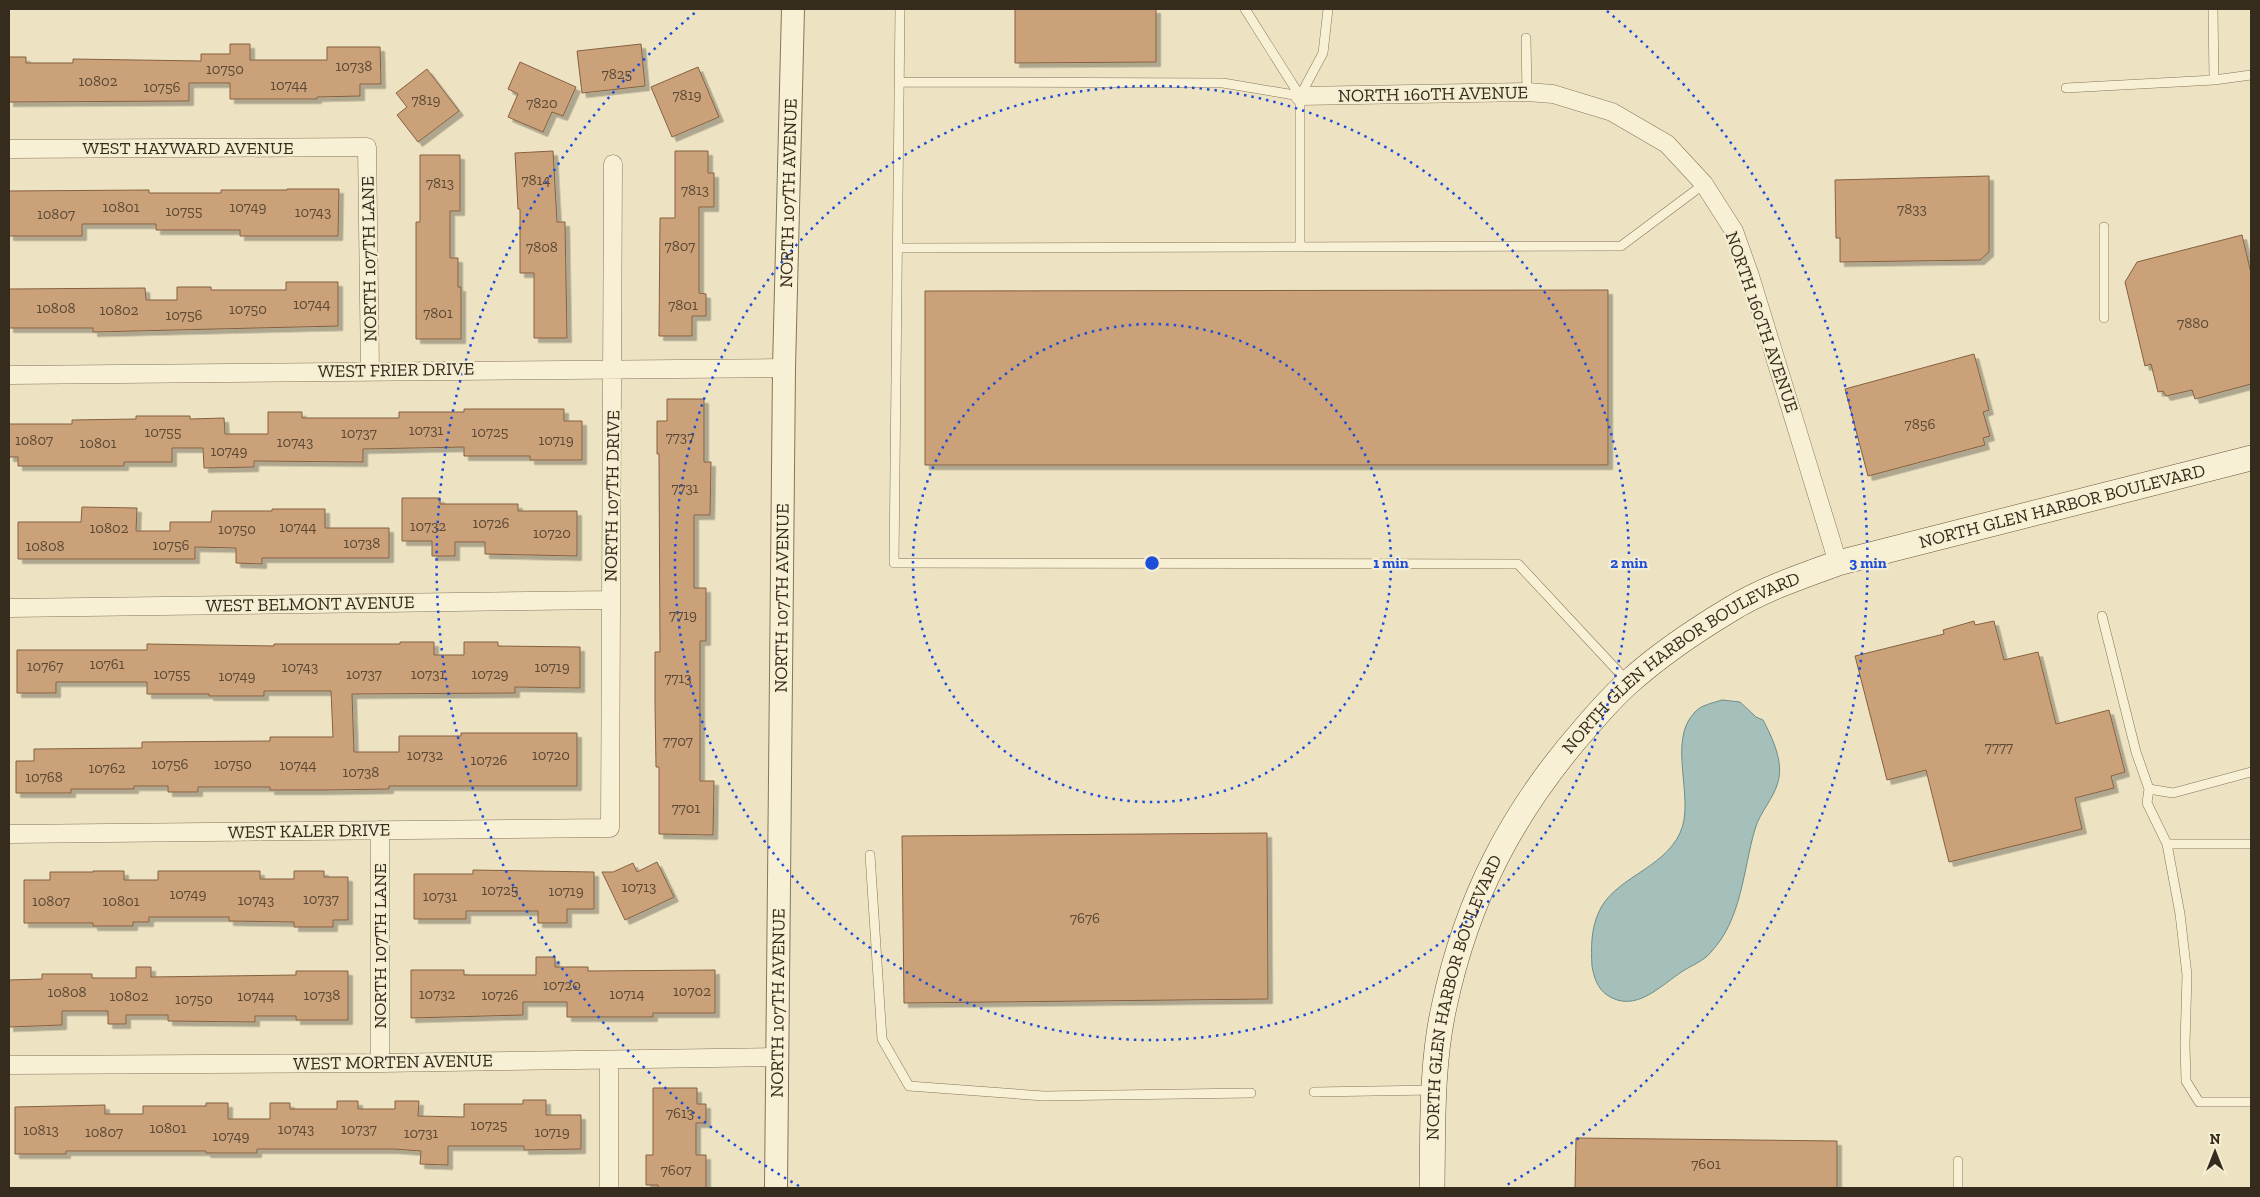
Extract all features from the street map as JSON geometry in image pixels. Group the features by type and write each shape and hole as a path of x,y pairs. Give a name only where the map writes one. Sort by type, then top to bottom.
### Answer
{"main road":[{"name":"NORTH GLEN HARBOR BOULEVARD","path":"1432,1188 1435,1090 1443,1009 1456,957 1473,903 1496,857 1528,802 1568,747 1628,682 1690,636 1732,608 1770,589 1838,563 2251,458"}],"street":[{"name":"NORTH 107TH AVENUE","path":"776,1188 784,368 793,9"},
{"name":"NORTH 160TH AVENUE","path":"1300,96 1527,92 1553,94 1612,112 1667,144 1704,184 1734,231 1750,276 1838,563"},
{"name":"WEST HAYWARD AVENUE","path":"9,149 367,147"},
{"name":"NORTH 107TH LANE","path":"367,147 370,371"},
{"name":"NORTH 107TH DRIVE","path":"610,828 614,368 613,164"},
{"name":"WEST FRIER DRIVE","path":"9,375 614,368 784,368"},
{"name":"WEST BELMONT AVENUE","path":"9,608 611,600"},
{"name":"WEST KALER DRIVE","path":"9,834 610,828"},
{"name":"NORTH 107TH LANE","path":"380,830 380,1063"},
{"name":"WEST MORTEN AVENUE","path":"9,1065 380,1063 778,1057"},
{"path":"609,1060 609,1188"}],"lane":[{"path":"900,9 894,564 1518,564 1628,682"},
{"path":"1245,9 1300,96"},
{"path":"1300,247 1300,96 1323,53 1328,9"},
{"path":"2213,9 2214,80"},
{"path":"1526,38 1527,92"},
{"path":"2066,88 2214,80 2251,75"},
{"path":"899,82 1223,83 1300,96"},
{"path":"898,248 1621,246 1704,184"},
{"path":"2104,227 2104,318"},
{"path":"2102,616 2136,752 2149,789 2147,803 2167,844 2180,914 2187,975 2186,1081 2199,1102 2251,1102"},
{"path":"2149,789 2173,793 2251,772"},
{"path":"2167,844 2251,844"},
{"path":"870,855 882,1039 909,1086 1044,1096 1251,1092"},
{"path":"1314,1092 1435,1090"},
{"path":"1958,1161 1958,1188"}],"water":[{"path":"1722,700 1740,702 1756,717 1763,720 1773,742 1779,766 1776,788 1755,829 1735,909 1721,939 1705,958 1647,996 1637,1000 1617,1000 1607,995 1598,986 1592,966 1593,933 1598,914 1614,891 1662,856 1672,846 1680,833 1684,819 1685,804 1682,754 1683,738 1687,724 1700,708"}],"building":[{"path":"1015,9 1156,9 1156,62 1015,63"},
{"path":"230,44 250,44 250,60 327,60 327,47 380,47 381,84 360,84 360,96 317,97 317,99 230,99 230,83 189,83 189,101 9,102 9,57 26,57 26,63 73,63 73,59 201,61 201,54 230,54"},
{"path":"641,44 645,86 582,93 577,51"},
{"path":"520,62 576,87 563,116 552,112 543,132 508,117 518,94 508,89"},
{"path":"698,67 719,117 672,137 651,87"},
{"path":"427,69 459,111 418,142 397,115 407,107 396,93"},
{"path":"553,151 557,222 565,222 567,338 534,338 534,273 520,273 520,209 518,209 515,153"},
{"path":"675,151 708,151 708,173 714,173 714,207 699,207 699,293 706,294 706,316 692,316 692,336 659,336 660,218 675,218"},
{"path":"420,155 460,155 460,211 450,211 450,258 458,258 458,287 461,287 461,339 416,339 416,222 420,222"},
{"path":"1989,176 1989,252 1980,260 1840,262 1840,238 1836,238 1835,180"},
{"path":"339,189 338,236 240,236 240,230 156,230 156,224 82,224 82,236 9,236 9,191 149,190 149,193 221,193 221,190"},
{"path":"2242,235 2251,273 2251,384 2195,399 2192,390 2166,396 2163,391 2158,392 2151,364 2145,366 2125,282 2137,262"},
{"path":"286,282 338,282 338,326 93,332 93,328 9,328 9,289 145,288 146,300 177,300 177,287 211,287 211,290 286,290"},
{"path":"1608,290 1608,465 925,465 925,291"},
{"path":"1974,354 1989,410 1983,412 1990,436 1983,438 1985,445 1868,476 1845,389"},
{"path":"667,399 704,399 704,462 711,462 710,515 694,515 694,588 706,588 706,641 700,641 700,781 714,781 713,835 659,834 659,767 656,767 655,704 655,652 660,652 659,454 657,454 657,421 667,421"},
{"path":"464,409 564,409 564,421 582,421 582,460 530,460 530,456 464,456 464,447 363,449 363,462 254,461 254,467 204,468 203,448 172,448 172,462 124,462 124,466 18,466 18,457 9,457 9,424 72,424 72,420 136,419 136,416 190,416 190,419 224,418 225,434 268,434 268,412 302,412 302,418 399,418 399,412 464,412"},
{"path":"402,498 440,498 440,504 518,504 518,511 577,511 577,556 485,554 485,542 455,542 455,556 432,556 432,541 402,541"},
{"path":"82,507 137,508 136,531 170,531 170,522 211,522 212,511 325,509 325,528 389,528 389,558 262,558 262,564 236,563 236,548 195,547 195,559 18,559 18,522 81,522"},
{"path":"1974,621 1975,625 1994,621 2004,660 2038,652 2056,724 2109,710 2125,772 2111,776 2114,788 2075,798 2082,829 1949,862 1926,770 1887,780 1855,656 1944,634 1943,630"},
{"path":"400,642 434,642 434,655 464,655 464,642 498,642 498,646 580,647 580,688 515,687 515,693 352,694 354,752 399,752 399,736 461,736 461,733 577,733 577,786 389,786 389,789 327,790 270,790 270,787 198,787 198,792 168,792 168,786 134,786 134,789 71,789 71,793 16,793 16,761 34,761 34,749 142,748 142,742 270,741 270,737 333,737 331,691 264,691 264,696 147,694 147,682 56,682 56,693 17,693 17,650 147,650 147,644 274,646 274,644 400,644"},
{"path":"1267,833 1268,999 904,1003 902,836"},
{"path":"657,862 674,897 625,920 602,872 613,872 633,863 637,872"},
{"path":"473,870 594,872 594,909 567,909 567,923 538,923 538,911 466,911 466,919 414,919 414,874 473,874"},
{"path":"124,871 124,880 158,880 158,871 260,871 260,879 294,879 294,871 324,871 324,877 348,877 348,920 333,920 333,927 294,927 294,922 229,921 229,917 149,917 149,922 133,922 133,926 93,926 93,923 24,923 24,880 50,880 50,872"},
{"path":"536,957 555,957 555,967 588,967 588,971 715,970 715,1013 653,1013 653,1017 567,1017 567,1002 523,1002 523,1015 411,1018 411,970 464,970 464,975 536,975"},
{"path":"136,967 151,967 151,977 296,975 296,971 348,971 348,1020 296,1020 296,1016 255,1016 255,1022 168,1021 168,1015 126,1015 126,1024 108,1024 108,1011 62,1011 62,1025 9,1027 9,980 42,979 42,974 92,974 92,978 136,978"},
{"path":"653,1088 697,1088 697,1104 706,1104 706,1123 696,1123 696,1155 706,1155 706,1188 658,1188 658,1185 646,1185 646,1155 653,1155"},
{"path":"523,1100 546,1100 546,1115 581,1115 581,1149 524,1150 524,1146 448,1146 448,1165 420,1164 421,1151 394,1149 257,1149 257,1153 66,1151 66,1154 15,1154 15,1107 105,1105 105,1114 143,1114 143,1106 206,1106 206,1103 228,1103 228,1119 270,1119 270,1103 290,1103 290,1109 337,1109 337,1101 358,1101 358,1109 395,1109 395,1101 419,1101 418,1116 464,1117 464,1104 523,1104"},
{"path":"1576,1138 1837,1141 1837,1188 1575,1188"}]}
